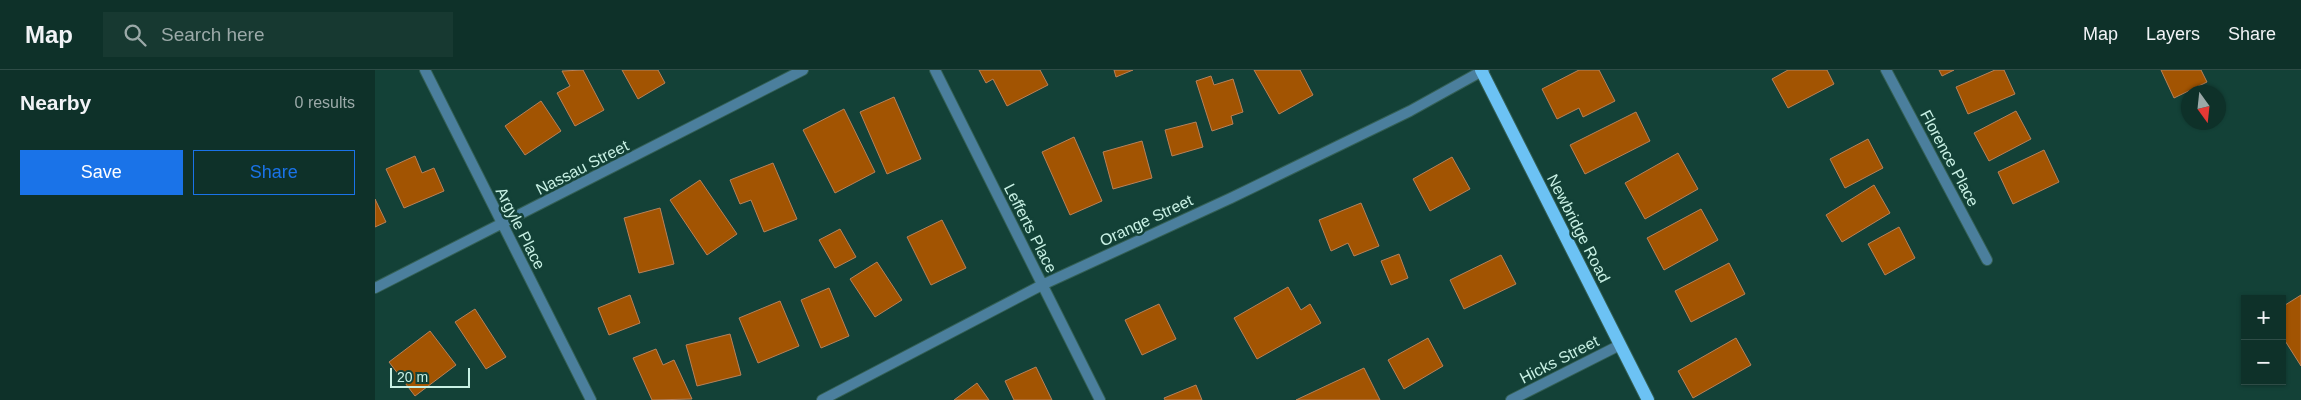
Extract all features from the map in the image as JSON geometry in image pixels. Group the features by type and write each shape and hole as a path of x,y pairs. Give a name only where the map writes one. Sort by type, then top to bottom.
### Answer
{"main road":[{"name":"Newbridge Road","path":"1482,70 1649,400"}],"street":[{"name":"Argyle Place","path":"425,70 591,400"},
{"name":"Nassau Street","path":"375,288 803,70"},
{"name":"Lefferts Place","path":"935,70 1100,400"},
{"name":"Orange Street","path":"822,400 1042,285 1231,198 1410,111 1482,70"},
{"name":"Florence Place","path":"1886,70 1987,260"},
{"name":"Hicks Street","path":"1511,400 1620,346"}],"building":[{"path":"583,70 604,110 575,126 557,93 570,86 562,71"},
{"path":"622,70 658,70 665,83 638,99"},
{"path":"979,70 1040,70 1048,85 1007,106 993,79 986,83"},
{"path":"1114,70 1133,70 1116,77"},
{"path":"1254,70 1300,70 1313,95 1279,114"},
{"path":"1579,70 1599,70 1615,101 1583,117 1579,108 1557,119 1542,89"},
{"path":"1788,70 1827,70 1834,84 1788,108 1772,79"},
{"path":"1939,70 1954,70 1942,76"},
{"path":"1995,70 2004,70 2015,94 1968,114 1956,87"},
{"path":"2161,70 2201,70 2207,82 2201,85 2181,85 2181,95 2174,98"},
{"path":"1211,76 1214,85 1233,79 1243,112 1231,116 1233,124 1212,131 1196,81"},
{"path":"894,97 921,159 887,174 860,112"},
{"path":"541,101 561,131 525,155 505,126"},
{"path":"844,109 875,172 835,193 803,130"},
{"path":"2016,111 2031,139 1989,161 1974,133"},
{"path":"1636,112 1650,141 1585,174 1570,145"},
{"path":"1196,122 1203,147 1172,156 1165,130"},
{"path":"1074,137 1102,201 1070,215 1042,152"},
{"path":"1868,139 1883,168 1845,188 1830,159"},
{"path":"1142,141 1152,178 1113,189 1103,152"},
{"path":"2044,150 2059,182 2013,204 1998,172"},
{"path":"1678,153 1698,189 1645,219 1625,183"},
{"path":"415,156 422,173 434,168 444,191 404,208 386,169"},
{"path":"1452,157 1470,189 1430,211 1413,179"},
{"path":"773,163 797,219 764,232 751,200 740,204 730,180"},
{"path":"700,180 737,234 707,255 670,200"},
{"path":"1874,185 1890,213 1842,242 1826,215"},
{"path":"375,199 386,222 375,227"},
{"path":"1361,203 1379,246 1354,256 1348,243 1331,251 1319,220"},
{"path":"660,208 674,264 639,273 624,218"},
{"path":"1701,209 1718,240 1664,270 1647,238"},
{"path":"942,220 966,268 931,285 907,237"},
{"path":"1899,227 1915,258 1885,275 1868,244"},
{"path":"840,229 856,257 835,268 819,240"},
{"path":"1399,254 1408,278 1391,285 1381,261"},
{"path":"1501,255 1516,284 1464,309 1450,280"},
{"path":"877,262 902,300 875,317 850,279"},
{"path":"1729,263 1745,294 1691,322 1675,291"},
{"path":"1288,287 1301,310 1310,304 1321,323 1257,359 1234,318"},
{"path":"829,288 849,336 821,348 801,300"},
{"path":"630,295 640,323 609,335 598,308"},
{"path":"2301,295 2301,366 2286,342 2286,304"},
{"path":"780,301 799,346 758,363 739,318"},
{"path":"1159,304 1176,339 1142,355 1125,320"},
{"path":"475,309 506,357 486,369 455,322"},
{"path":"430,331 456,365 415,396 389,362"},
{"path":"730,334 741,375 697,386 686,345"},
{"path":"1428,338 1443,366 1404,389 1388,360"},
{"path":"1736,338 1751,365 1693,398 1678,371"},
{"path":"656,349 663,365 674,360 692,399 652,400 633,358"},
{"path":"1036,367 1052,400 1014,400 1005,381"},
{"path":"1364,368 1380,400 1296,400"},
{"path":"977,383 989,400 954,400"},
{"path":"1196,385 1202,400 1165,400 1164,398"}]}
